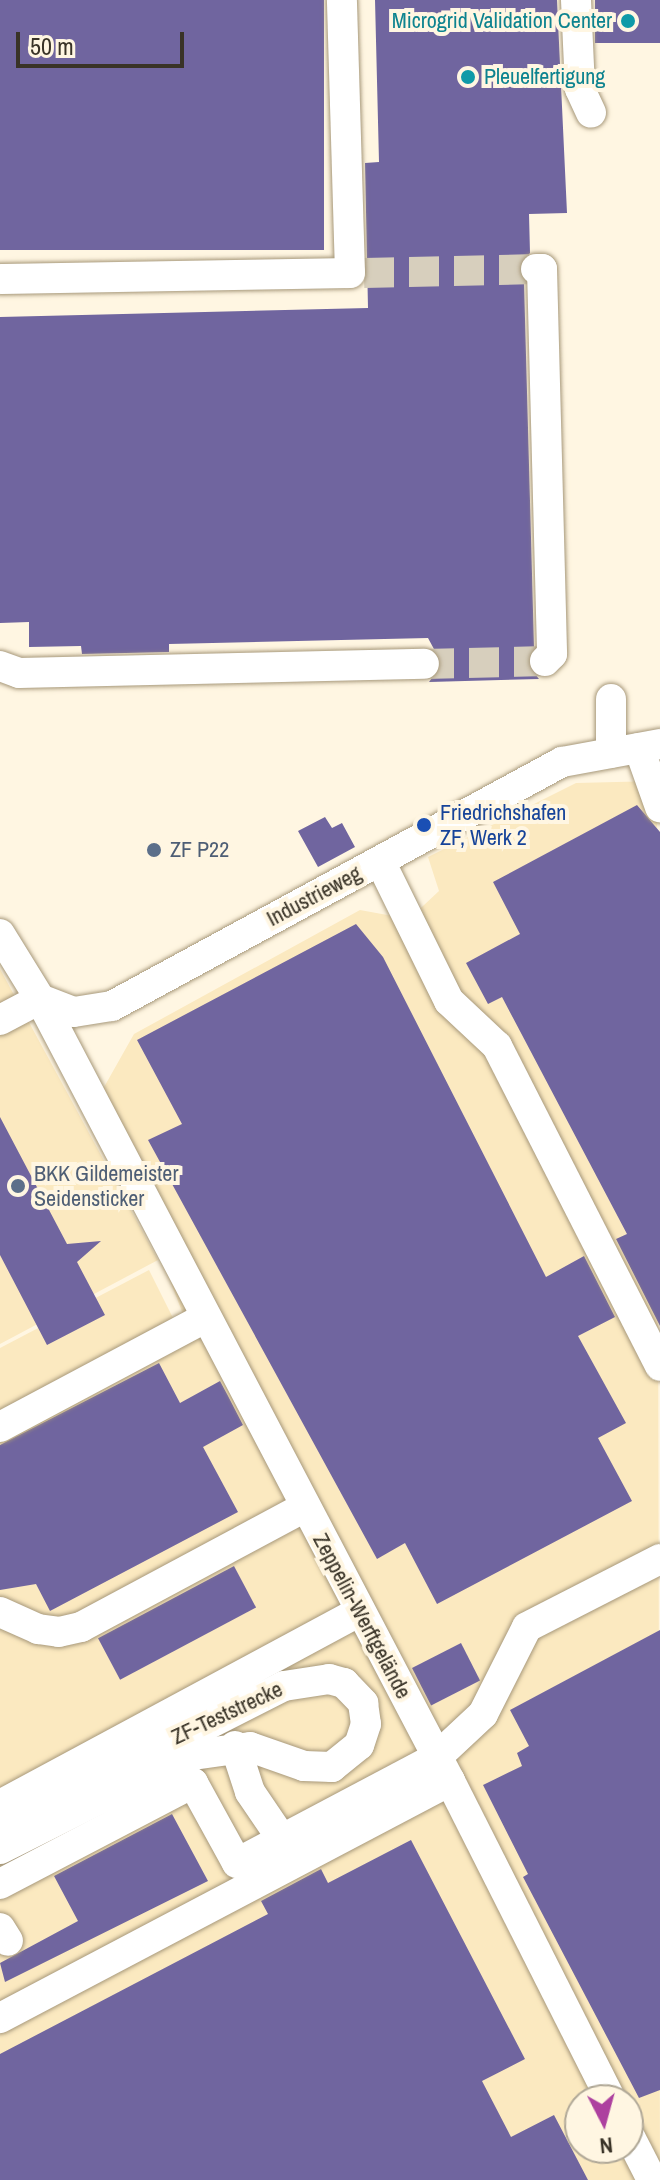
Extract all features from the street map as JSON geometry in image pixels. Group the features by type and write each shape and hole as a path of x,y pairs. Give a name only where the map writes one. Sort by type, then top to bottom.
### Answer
{"street":[{"path":"0,279 357,273 342,0"},
{"path":"576,0 580,89 591,113"},
{"path":"536,269 542,269 552,654 545,661"},
{"path":"0,666 19,673 424,664"},
{"path":"611,699 637,748 660,807"},
{"name":"Industrieweg","path":"40,999 74,1012 112,1006 562,762 637,748"},
{"path":"380,861 449,1001 497,1046 660,1366"},
{"path":"0,934 40,999 0,1020"},
{"name":"Zeppelin-Werftgelände","path":"40,999 444,1769 603,2084"},
{"path":"0,1427 205,1318"},
{"path":"0,1612 38,1629 59,1632 81,1627 305,1507"},
{"path":"0,2018 444,1769 483,1714 527,1627 660,1559"},
{"path":"0,1805 360,1611"},
{"name":"ZF-Teststrecke","path":"0,1830 284,1686 329,1679 344,1683 363,1703 366,1724 359,1745 332,1767 311,1768 266,1750 235,1746 165,1762 0,1849"},
{"path":"235,1746 250,1792 282,1839"},
{"path":"0,1884 193,1783 237,1863 282,1839 444,1769"}],"shaded area":[{"path":"657,781 660,2180 0,2180 0,1419 186,1322 99,1096 134,1034 360,910 409,919 439,891 428,857 576,783"},
{"path":"0,969 158,1260 0,1344"},
{"path":"149,1270 175,1322 0,1412 0,1348"}],"building":[{"path":"0,0 324,0 324,250 0,250"},
{"path":"375,0 557,0 567,213 529,214 530,253 518,268 524,282 534,647 528,665 539,679 429,682 442,664 428,638 169,644 169,652 82,654 81,646 29,647 29,622 0,623 0,317 368,308 365,163 379,162"},
{"name":"Microgrid Validation Center","path":"595,0 660,0 660,43 595,43"},
{"path":"637,805 660,832 660,1326 616,1239 627,1234 502,997 488,1004 466,963 520,934 493,882"},
{"path":"325,817 332,828 342,823 355,847 318,867 298,831"},
{"path":"356,924 383,957 546,1277 584,1256 615,1317 578,1336 626,1423 598,1438 632,1501 437,1604 405,1543 377,1559 148,1140 182,1124 137,1040"},
{"name":"BKK Gildemeister Seidensticker","path":"0,1117 67,1244 101,1241 77,1262 105,1315 47,1345 0,1255"},
{"path":"159,1363 180,1403 220,1381 227,1394 243,1425 203,1447 238,1512 50,1611 36,1584 0,1590 0,1445"},
{"path":"234,1566 256,1607 120,1680 98,1638"},
{"path":"660,1630 660,2090 644,2096 644,2084 632,2084 523,1877 528,1874 483,1785 522,1766 517,1753 529,1746 510,1710"},
{"path":"461,1643 480,1680 431,1705 412,1668"},
{"path":"172,1814 208,1881 5,1982 0,1963 78,1921 54,1876"},
{"path":"411,1840 525,2059 482,2081 511,2137 554,2115 564,2134 564,2164 580,2164 588,2180 0,2180 0,2054 268,1914 261,1901 321,1869 328,1883"}],"tunnel":[{"path":"364,273 536,269"},
{"path":"424,664 545,661"}],"place":[{"name":"Microgrid Validation Center","path":"628,21"},
{"name":"Pleuelfertigung","path":"468,77"},
{"name":"Friedrichshafen ZF, Werk 2","path":"424,825"},
{"name":"ZF P22","path":"154,850"},
{"name":"BKK Gildemeister Seidensticker","path":"18,1186"}]}
